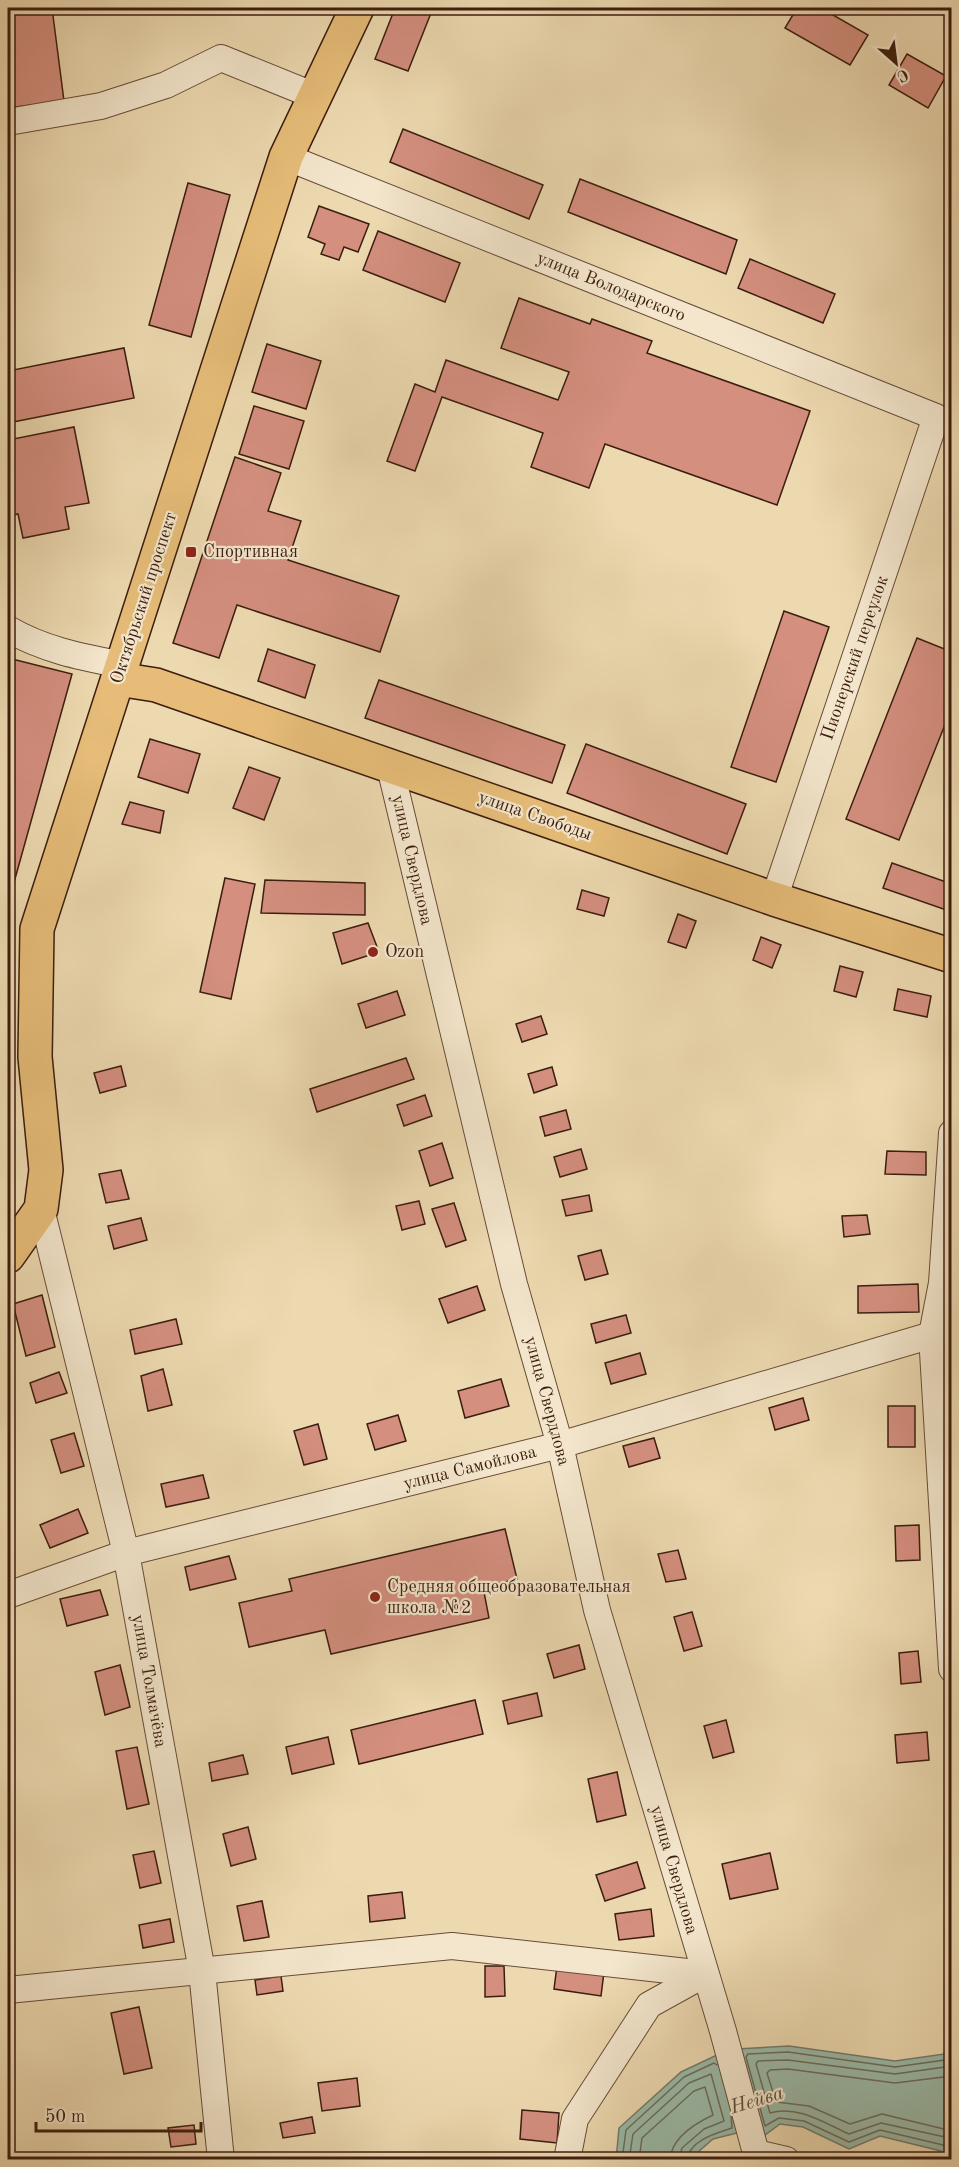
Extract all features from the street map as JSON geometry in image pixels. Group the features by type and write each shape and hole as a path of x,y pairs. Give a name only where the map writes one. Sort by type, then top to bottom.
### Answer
{"main road":[{"name":"Октябрьский проспект","path":"41,1209 46,1170 35,1057 38,929 286,157 357,8"},
{"name":"улица Свободы","path":"121,672 774,898 951,956"},
{"path":"8,1256 41,1209"}],"street":[{"path":"8,122 101,106 166,85 221,58 315,96"},
{"name":"улица Володарского","path":"286,157 936,417"},
{"name":"Пионерский переулок","path":"774,898 936,417"},
{"path":"8,629 30,642 121,672"},
{"name":"улица Свердлова","path":"390,766 514,1284 560,1445 597,1610 723,2031 753,2156"},
{"path":"951,1133 942,1283 932,1335 951,1669"},
{"name":"улица Толмачёва","path":"41,1209 126,1553 202,1971 221,2160"},
{"name":"улица Самойлова","path":"8,1595 126,1553 560,1445 932,1335"},
{"path":"8,1990 452,1946 705,1974"},
{"path":"567,2160 575,2119 649,2006 705,1974"},
{"path":"753,2156 786,2160"}],"water":[{"name":"Нейва","path":"789,2046 895,2061 951,2053 951,2159 941,2151 880,2136 849,2149 803,2127 780,2124 761,2138 737,2049"},
{"path":"721,2053 741,2132 713,2139 690,2159 616,2160 619,2128 681,2072"}],"building":[{"path":"8,8 52,8 64,101 8,108"},
{"path":"395,8 433,8 408,71 375,59"},
{"path":"797,8 821,8 868,35 850,65 785,28"},
{"path":"907,54 946,76 928,108 889,85"},
{"path":"403,129 543,185 529,219 390,162"},
{"path":"580,179 737,240 726,274 568,212"},
{"path":"188,183 230,195 191,337 149,325"},
{"path":"319,206 369,224 358,252 344,247 339,260 321,254 325,244 308,237"},
{"path":"378,231 460,263 445,302 363,270"},
{"path":"750,259 835,294 823,323 738,288"},
{"path":"519,298 590,324 592,319 652,341 647,353 810,411 777,505 605,444 589,488 531,467 543,433 442,397 415,471 387,461 415,384 435,392 446,360 558,400 569,372 501,348"},
{"path":"267,344 321,361 306,409 252,392"},
{"path":"124,348 134,398 8,423 8,371"},
{"path":"254,406 304,421 289,469 239,454"},
{"path":"74,427 89,503 65,507 69,529 23,538 18,514 8,516 8,461 12,461 8,440"},
{"path":"235,457 281,473 268,511 301,521 288,560 399,596 380,652 237,605 219,658 173,643"},
{"path":"784,611 829,627 776,782 731,767"},
{"path":"917,638 952,652 952,707 899,840 846,819"},
{"path":"268,649 315,665 305,698 258,681"},
{"path":"8,658 72,674 8,904"},
{"path":"379,680 565,745 552,783 365,718"},
{"path":"150,739 200,754 188,793 138,777"},
{"path":"586,744 746,804 727,854 567,793"},
{"path":"249,767 280,778 264,820 233,808"},
{"path":"130,802 164,811 160,833 122,824"},
{"path":"892,863 952,884 952,912 883,888"},
{"path":"225,878 255,884 231,999 200,992"},
{"path":"265,880 365,883 365,915 261,913"},
{"path":"582,890 609,898 604,916 577,909"},
{"path":"678,914 696,921 686,948 668,942"},
{"path":"368,923 379,952 342,964 333,933"},
{"path":"761,937 781,945 772,968 753,960"},
{"path":"840,966 863,972 856,997 834,991"},
{"path":"898,989 931,996 927,1017 894,1010"},
{"path":"397,991 405,1015 366,1028 358,1004"},
{"path":"541,1016 547,1034 522,1042 516,1024"},
{"path":"406,1058 414,1079 317,1112 310,1089"},
{"path":"121,1066 126,1086 100,1093 94,1073"},
{"path":"552,1067 557,1085 534,1093 528,1074"},
{"path":"425,1095 432,1116 404,1126 397,1105"},
{"path":"566,1110 571,1129 545,1136 540,1117"},
{"path":"442,1143 453,1178 430,1186 419,1151"},
{"path":"581,1149 587,1169 560,1177 554,1157"},
{"path":"887,1151 926,1152 926,1175 885,1174"},
{"path":"121,1170 129,1199 106,1203 99,1174"},
{"path":"589,1195 592,1211 566,1216 562,1200"},
{"path":"419,1201 425,1224 402,1230 396,1206"},
{"path":"454,1203 466,1240 446,1247 432,1209"},
{"path":"867,1215 870,1234 844,1237 842,1216"},
{"path":"141,1218 147,1240 114,1249 108,1226"},
{"path":"601,1250 608,1274 585,1280 578,1256"},
{"path":"918,1284 919,1312 858,1313 858,1286"},
{"path":"477,1286 485,1310 448,1323 439,1299"},
{"path":"42,1295 55,1347 26,1356 13,1304"},
{"path":"626,1315 631,1333 596,1343 591,1324"},
{"path":"176,1319 182,1344 135,1354 130,1330"},
{"path":"640,1353 646,1374 611,1384 605,1363"},
{"path":"163,1369 172,1405 148,1411 141,1376"},
{"path":"59,1372 67,1393 36,1403 30,1383"},
{"path":"501,1379 509,1406 465,1418 458,1391"},
{"path":"803,1398 809,1420 775,1430 769,1408"},
{"path":"888,1406 915,1406 915,1447 888,1447"},
{"path":"398,1415 406,1441 375,1450 367,1424"},
{"path":"318,1424 327,1459 304,1465 294,1431"},
{"path":"74,1433 84,1466 61,1473 51,1440"},
{"path":"654,1438 660,1458 629,1467 623,1446"},
{"path":"203,1475 209,1498 166,1507 161,1484"},
{"path":"78,1509 88,1533 50,1548 40,1525"},
{"path":"919,1525 920,1560 896,1561 895,1526"},
{"name":"Средняя общеобразовательная школа №2","path":"505,1529 517,1579 483,1587 489,1618 331,1654 325,1630 249,1647 239,1603 292,1591 289,1579"},
{"path":"678,1550 686,1579 666,1582 658,1554"},
{"path":"229,1556 236,1579 190,1590 185,1567"},
{"path":"100,1590 108,1615 67,1626 60,1599"},
{"path":"692,1612 702,1646 684,1651 674,1617"},
{"path":"579,1645 585,1669 554,1678 547,1654"},
{"path":"918,1651 921,1682 901,1684 899,1653"},
{"path":"120,1665 130,1707 105,1715 95,1672"},
{"path":"537,1693 542,1716 508,1724 503,1701"},
{"path":"475,1700 483,1734 359,1764 351,1730"},
{"path":"726,1720 734,1752 713,1758 704,1726"},
{"path":"927,1732 929,1760 897,1763 895,1735"},
{"path":"328,1737 334,1764 292,1774 286,1747"},
{"path":"137,1747 149,1804 127,1809 116,1751"},
{"path":"243,1755 248,1774 212,1781 209,1763"},
{"path":"617,1772 626,1815 597,1822 588,1779"},
{"path":"248,1827 256,1859 231,1866 223,1834"},
{"path":"154,1851 161,1883 140,1888 133,1855"},
{"path":"770,1853 778,1889 730,1899 722,1864"},
{"path":"637,1862 645,1888 605,1901 596,1875"},
{"path":"402,1892 405,1918 370,1922 368,1896"},
{"path":"262,1901 269,1937 244,1941 237,1906"},
{"path":"651,1909 654,1936 619,1940 615,1914"},
{"path":"170,1919 174,1942 143,1948 139,1925"},
{"path":"485,1966 504,1966 505,1996 485,1997"},
{"path":"557,1966 604,1972 601,1996 554,1989"},
{"path":"281,1976 283,1991 257,1995 255,1980"},
{"path":"139,2007 152,2068 124,2074 111,2013"},
{"path":"357,2078 360,2106 322,2111 318,2083"},
{"path":"522,2110 559,2113 557,2143 520,2139"},
{"path":"312,2117 315,2133 283,2138 280,2123"},
{"path":"194,2125 196,2144 171,2147 168,2128"}],"place":[{"name":"Спортивная","path":"191,552"},
{"name":"Ozon","path":"373,952"},
{"name":"Средняя общеобразовательная школа №2","path":"375,1597"}]}
